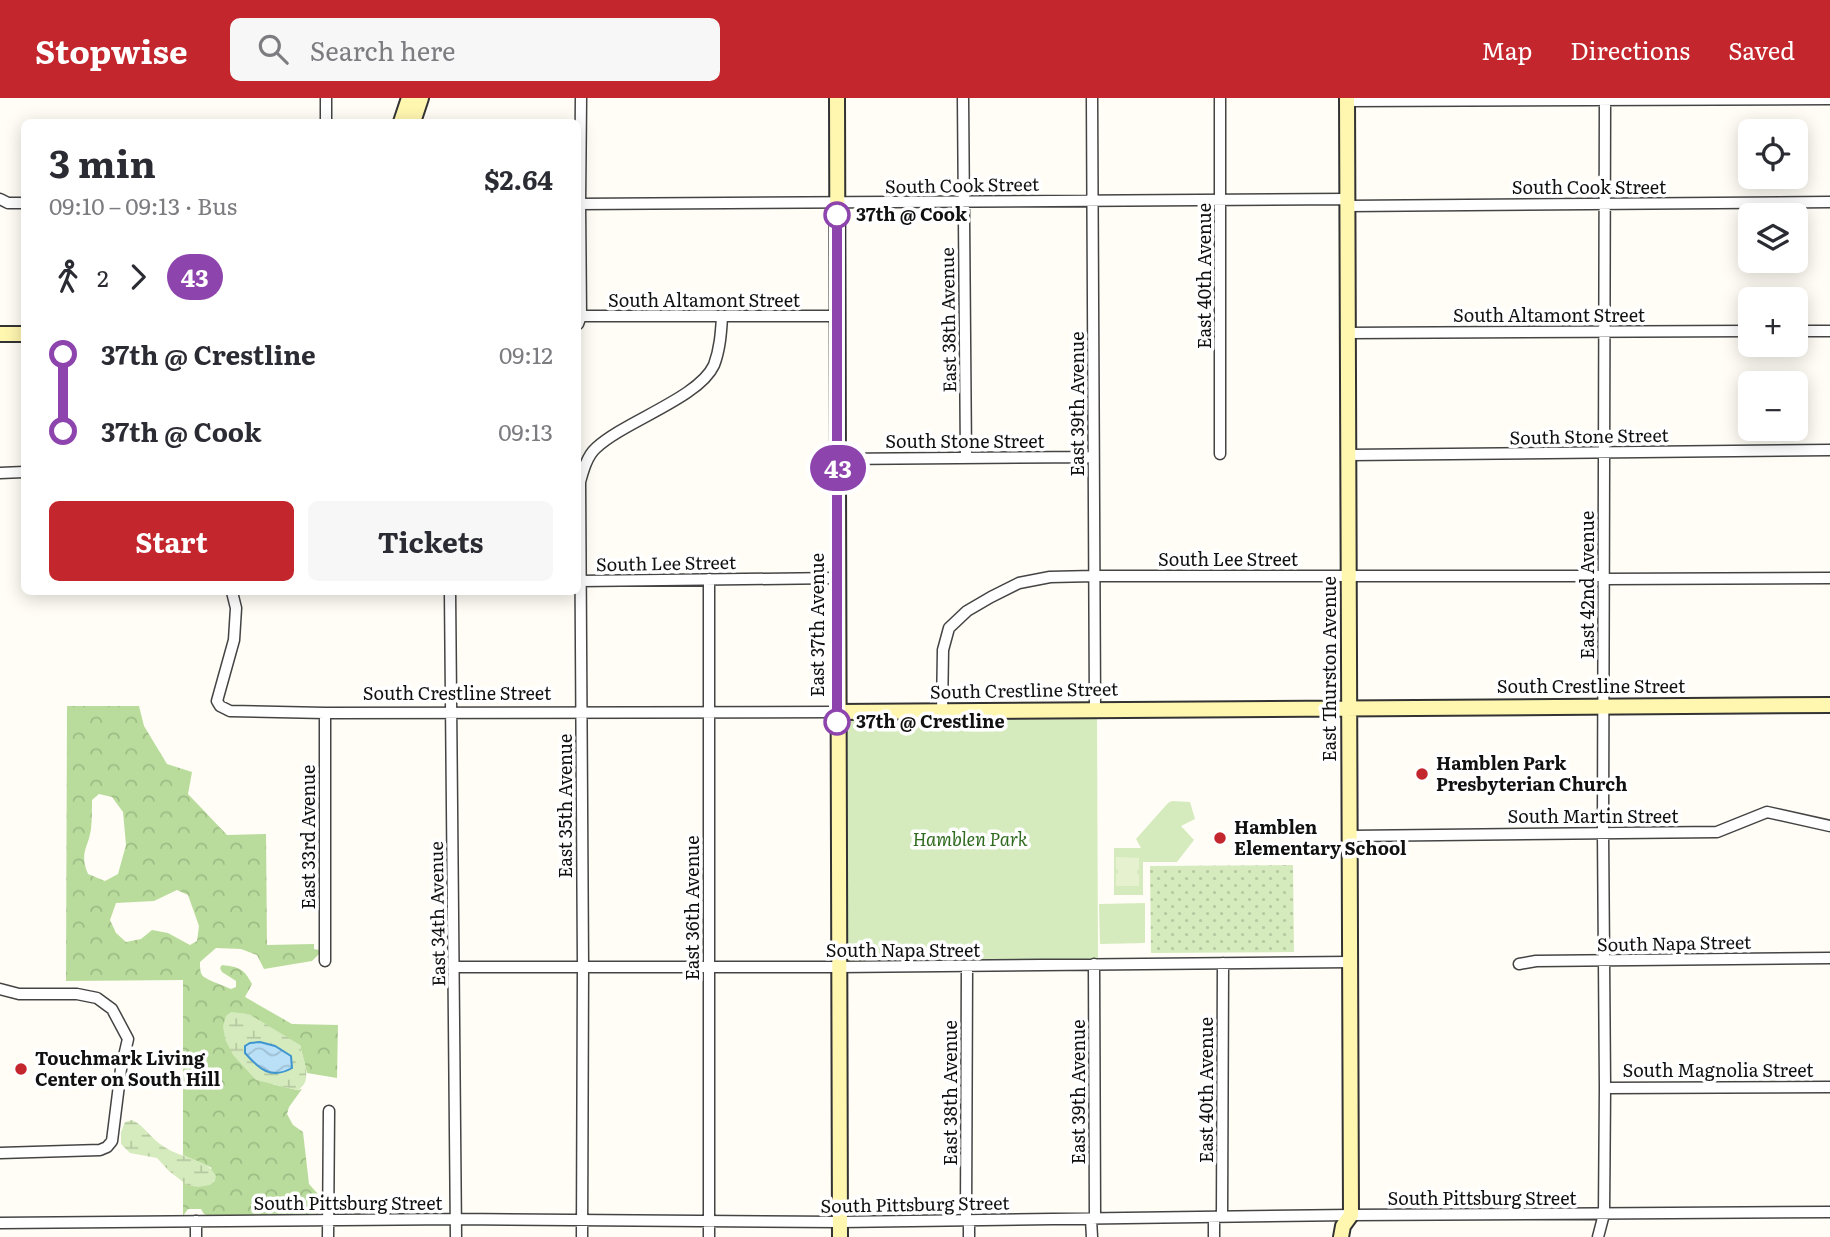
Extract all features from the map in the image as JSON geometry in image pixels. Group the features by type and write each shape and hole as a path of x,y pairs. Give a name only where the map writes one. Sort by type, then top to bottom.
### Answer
{"street":[{"path":"326,98 326,119"},
{"path":"402,119 410,98"},
{"path":"414,119 421,98"},
{"path":"581,98 581,119"},
{"name":"East 37th Avenue","path":"837,98 840,1230"},
{"name":"East 38th Avenue","path":"963,98 966,458"},
{"name":"East 39th Avenue","path":"1092,98 1095,709"},
{"name":"East 40th Avenue","path":"1220,98 1220,454"},
{"path":"1347,99 1830,99"},
{"name":"East Thurston Avenue","path":"1341,1237 1343,1226 1351,1215 1347,99"},
{"name":"East 42nd Avenue","path":"1598,1237 1604,1214 1605,1088 1605,100"},
{"name":"South Cook Street","path":"581,204 1093,200 1605,204 1830,202"},
{"name":"South Altamont Street","path":"581,320 837,316"},
{"name":"East 35th Avenue","path":"581,478 594,449 701,384 713,367 720,344 722,317"},
{"name":"South Altamont Street","path":"1348,333 1738,331"},
{"path":"1808,331 1830,331"},
{"path":"0,334 21,334"},
{"name":"South Stone Street","path":"1349,454 1830,450"},
{"name":"South Stone Street","path":"838,459 1093,457"},
{"path":"0,473 21,472"},
{"name":"South Lee Street","path":"942,711 943,650 949,628 967,611 991,597 1019,583 1049,577 1349,575 1830,578"},
{"name":"South Lee Street","path":"581,581 838,578"},
{"name":"East 36th Avenue","path":"709,579 709,1237"},
{"name":"South Crestline Street","path":"233,595 236,625 217,701 219,706 230,711 244,712 837,712 1830,705"},
{"name":"East 34th Avenue","path":"450,595 456,1237"},
{"name":"East 35th Avenue","path":"580,595 582,1237"},
{"name":"East 33rd Avenue","path":"325,713 325,961"},
{"name":"South Martin Street","path":"1351,836 1717,832 1767,812 1830,826"},
{"name":"South Napa Street","path":"1519,964 1536,961 1830,958"},
{"name":"South Napa Street","path":"454,967 838,967 1351,962"},
{"name":"East 39th Avenue","path":"1091,1237 1094,964"},
{"name":"East 40th Avenue","path":"1214,1237 1218,1217 1223,964"},
{"name":"East 38th Avenue","path":"967,966 970,1237"},
{"path":"0,989 19,994 77,994 97,998 112,1009 128,1039 112,1141 107,1147 100,1150 0,1153"},
{"name":"South Magnolia Street","path":"1605,1088 1830,1087"},
{"path":"328,1237 329,1111"},
{"name":"South Pittsburg Street","path":"0,1223 456,1219 709,1222 840,1230 968,1221 1830,1212"},
{"path":"196,1221 196,1237"}],"green space":[{"path":"67,706 139,706 144,726 167,764 192,772 188,794 227,835 266,834 267,945 314,944 314,949 319,950 319,954 312,961 264,969 257,955 241,949 216,948 200,962 204,977 231,989 236,987 236,981 220,968 222,965 241,970 252,984 245,997 292,1024 338,1025 337,1078 307,1073 300,1045 272,1084 302,1089 287,1114 293,1125 303,1132 309,1184 317,1193 319,1202 316,1214 208,1216 201,1209 188,1209 183,1216 183,1181 187,1185 212,1168 183,1155 183,980 66,981","holes":["99,794 112,797 123,812 126,845 118,874 105,881 88,874 84,860 91,829 92,800","177,890 188,895 199,926 197,941 190,945 168,933 152,930 141,939 126,942 116,933 110,920 116,903 154,901"]},
{"name":"Hamblen Park","path":"1097,719 1098,959 844,961 844,723 848,720"},
{"path":"1172,801 1190,802 1195,819 1181,826 1194,840 1177,862 1143,862 1143,895 1114,895 1114,848 1141,848 1136,839"},
{"path":"1116,857 1139,858 1139,886 1116,886"},
{"path":"1293,865 1294,952 1151,953 1150,866"},
{"path":"1145,903 1145,943 1100,944 1099,904"},
{"path":"231,1012 249,1014 300,1045 306,1070 302,1087 297,1090 256,1080 233,1055 225,1039 223,1026 226,1016"},
{"path":"132,1120 170,1150 206,1165 216,1176 215,1181 210,1185 198,1187 187,1185 157,1158 130,1153 121,1144 121,1132 125,1122"}],"water":[{"path":"260,1042 275,1046 291,1056 292,1068 272,1073 255,1064 245,1053 245,1046"}],"bus line":[{"name":"43","path":"837,215 837,722"}],"place":[{"name":"37th @ Cook","path":"837,215"},
{"name":"37th @ Crestline","path":"837,722"},
{"name":"Hamblen Park Presbyterian Church","path":"1422,774"},
{"name":"Hamblen Elementary School","path":"1220,838"},
{"name":"Touchmark Living Center on South Hill","path":"21,1069"}]}
